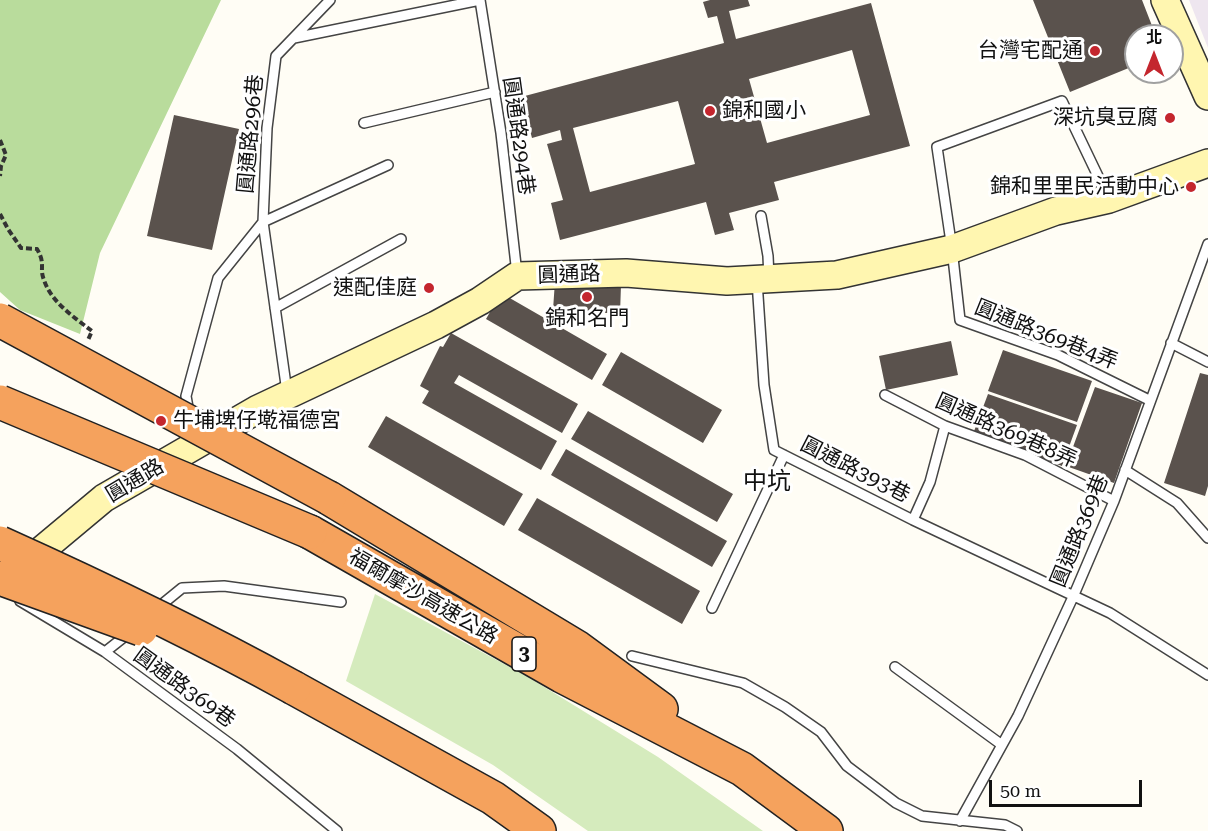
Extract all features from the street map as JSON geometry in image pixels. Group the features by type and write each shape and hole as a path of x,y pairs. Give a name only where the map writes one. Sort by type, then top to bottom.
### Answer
{"highway":[{"path":"0,320 328,498 578,648 742,769"},
{"name":"福爾摩沙高速公路","path":"0,402 310,532 562,676 742,769 826,831"},
{"path":"0,543 217,645 493,798 539,831"},
{"path":"3,586 202,651 294,688"}],"street":[{"path":"1165,0 1208,96"},
{"name":"圓通路","path":"3,586 104,498 258,409 436,325 480,301 517,276 626,273 727,281 763,281 837,275 952,249 1056,211 1109,199 1208,163"}],"lane":[{"name":"圓通路296巷","path":"287,396 263,222 267,128 276,57 330,0"},
{"path":"294,38 480,0"},
{"name":"圓通路294巷","path":"480,0 495,92 517,276"},
{"path":"364,123 495,92"},
{"path":"952,249 937,147 1062,101 1109,199"},
{"path":"263,222 388,165"},
{"path":"761,216 768,256 763,281"},
{"name":"圓通路296巷","path":"196,445 186,396 218,278 263,222"},
{"path":"275,308 400,239"},
{"name":"圓通路369巷","path":"960,821 1018,716 1073,597 1114,501 1149,400 1208,244"},
{"name":"圓通路369巷4弄","path":"952,249 960,320 1058,355 1149,400"},
{"name":"圓通路393巷","path":"763,281 764,385 774,450 913,520 1110,613 1208,675"},
{"path":"1171,343 1208,362"},
{"name":"圓通路369巷8弄","path":"885,395 945,426 1025,455 1114,501"},
{"path":"913,520 930,482 945,426"},
{"path":"712,608 784,455"},
{"path":"1125,470 1177,503 1208,538"},
{"name":"圓通路369巷","path":"3,586 105,652 237,748 337,831"},
{"path":"105,652 182,588 224,586 342,602"},
{"path":"632,656 743,683 786,707 821,732 847,766 896,804 922,816 1005,825 1017,831"},
{"path":"895,668 1002,745"}],"path":[{"path":"0,140 6,155 0,176"}],"shaded area":[{"path":"1189,0 1208,0 1208,48"}],"green space":[{"path":"0,0 221,0 100,253 80,334 20,310 0,292"},
{"path":"375,594 528,677 658,757 763,831 588,831 493,765 346,681"}],"building":[{"path":"748,0 750,6 729,11 736,39 871,3 910,146 774,182 779,200 729,213 734,230 715,235 706,202 560,240 551,203 563,200 547,144 562,140 560,130 532,138 521,97 724,43 717,16 708,18 703,2","holes":["852,50 870,115 767,143 749,79","678,101 695,164 590,192 573,128"]},
{"name":"台灣宅配通","path":"1033,0 1142,0 1151,24 1124,24 1124,70 1070,92"},
{"path":"174,115 239,129 212,250 147,236"},
{"name":"錦和名門","path":"555,281 621,285 620,314 594,312 593,320 570,319 570,311 553,310"},
{"path":"501,293 607,354 592,380 486,319"},
{"path":"451,333 578,404 562,433 459,375 454,383 557,441 541,470 422,403 429,391 420,386 440,346 443,347"},
{"path":"951,341 958,375 886,390 879,356"},
{"path":"1003,350 1092,381 1077,422 988,391"},
{"path":"621,352 722,410 703,443 602,385"},
{"path":"1200,373 1208,375 1208,486 1205,496 1164,483"},
{"path":"1095,387 1142,403 1114,483 1066,466"},
{"path":"988,394 1077,425 1062,466 973,434"},
{"path":"588,411 733,494 717,522 571,439"},
{"path":"386,416 523,494 504,526 368,447"},
{"path":"566,449 727,541 712,567 551,475"},
{"path":"537,498 700,591 682,624 518,530"}],"place":[{"name":"台灣宅配通","path":"1095,51"},
{"name":"錦和國小","path":"710,111"},
{"name":"深坑臭豆腐","path":"1170,118"},
{"name":"錦和里里民活動中心","path":"1191,187"},
{"name":"速配佳庭","path":"429,288"},
{"name":"錦和名門","path":"587,297"},
{"name":"牛埔埤仔墘福德宮","path":"161,421"}],"district":[{"name":"中坑","path":"767,482"}]}
